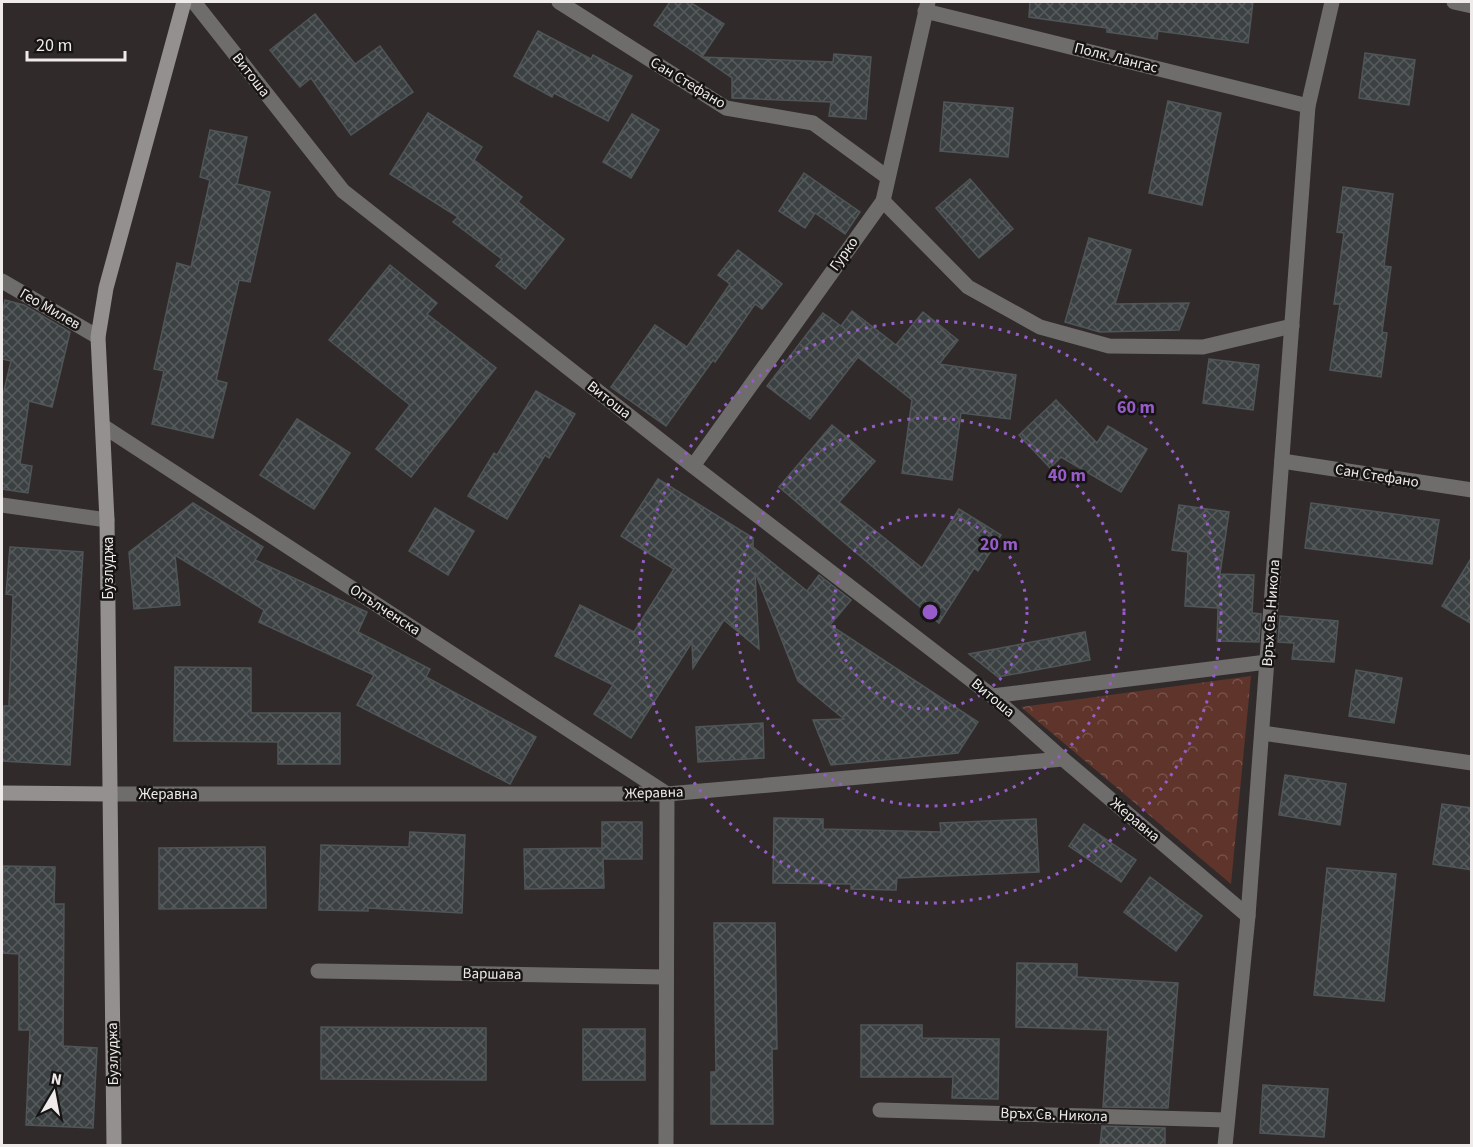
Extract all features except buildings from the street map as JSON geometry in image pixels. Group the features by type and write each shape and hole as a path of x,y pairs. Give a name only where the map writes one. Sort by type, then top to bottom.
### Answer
{"street":[{"name":"Бузлуджа","path":"114,1146 107,520 98,337 106,288 184,2"},
{"name":"Витоша","path":"194,2 343,191 693,466 992,696 1063,759"},
{"name":"Сан Стефано","path":"559,2 726,108 813,123 887,177"},
{"name":"Връх Св. Никола","path":"1225,1146 1248,916 1308,106 1332,2"},
{"path":"1454,2 1472,6"},
{"name":"Гурко","path":"693,466 883,201 926,6"},
{"name":"Полк. Лангас","path":"926,6 1308,106"},
{"path":"883,201 968,287 1040,327 1109,346 1203,347 1292,326"},
{"name":"Гео Милев","path":"2,281 98,337"},
{"name":"Опълченска","path":"103,426 667,794"},
{"name":"Сан Стефано","path":"1282,461 1472,490"},
{"path":"2,505 107,520"},
{"path":"992,696 1267,662"},
{"path":"1262,734 1472,763"},
{"name":"Жеравна","path":"2,793 667,794 1063,759 1248,916"},
{"path":"666,1146 667,794"},
{"name":"Варшава","path":"318,971 665,977"},
{"name":"Връх Св. Никола","path":"880,1110 1227,1120"}],"green space":[{"path":"1251,676 1231,884 1021,707"}]}
